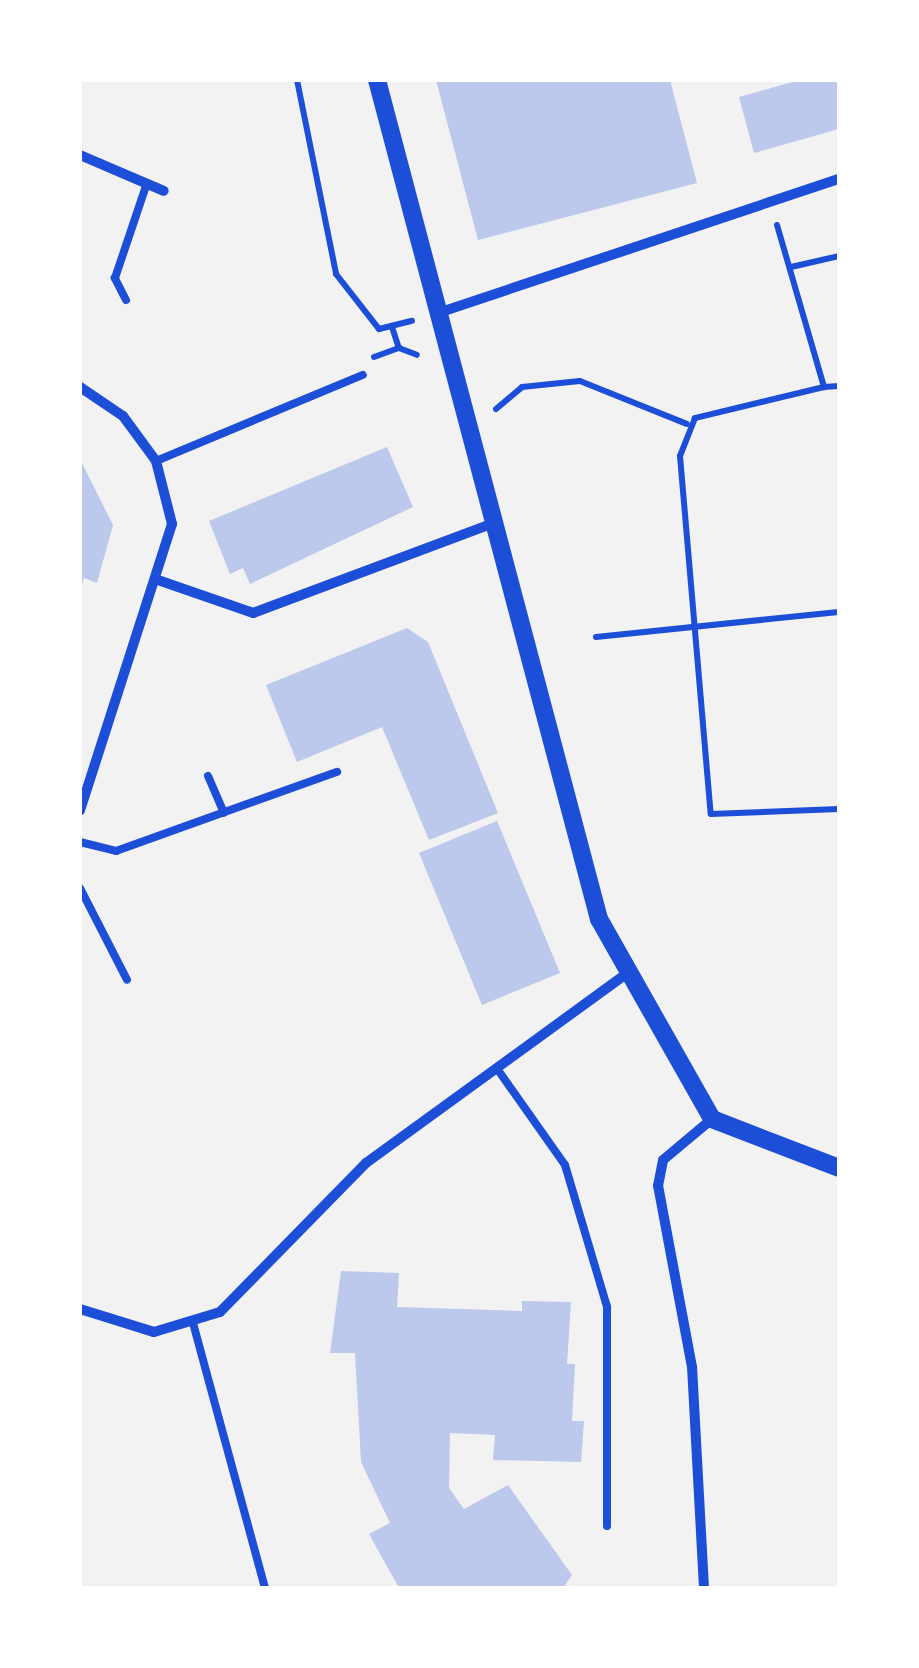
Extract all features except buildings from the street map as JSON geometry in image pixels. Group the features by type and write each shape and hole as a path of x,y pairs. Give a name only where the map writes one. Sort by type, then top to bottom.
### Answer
{"street":[{"path":"377,80 488,525 574,845 625,975 673,1040 712,1118 839,1168"},
{"path":"80,154 164,191"},
{"path":"438,313 768,200 839,180"},
{"path":"80,387 124,416 156,461 172,524 80,810"},
{"path":"155,579 253,613 488,525"},
{"path":"80,1310 154,1332 220,1312 366,1162 625,975"},
{"path":"704,1588 692,1367 658,1186 663,1160 712,1118"}],"lane":[{"path":"126,300 115,278 146,183"},
{"path":"156,461 363,375"},
{"path":"80,842 116,851 337,772"},
{"path":"208,776 224,813"},
{"path":"80,888 127,980"},
{"path":"498,1070 565,1165 607,1306 607,1526"},
{"path":"193,1323 265,1588"}],"path":[{"path":"297,80 336,274 357,312 392,327 422,371"},
{"path":"768,200 824,387"},
{"path":"791,267 839,256"},
{"path":"496,423 504,397 558,381 687,424 839,386"},
{"path":"687,424 680,456 711,814 839,808"},
{"path":"596,637 839,612"}]}
